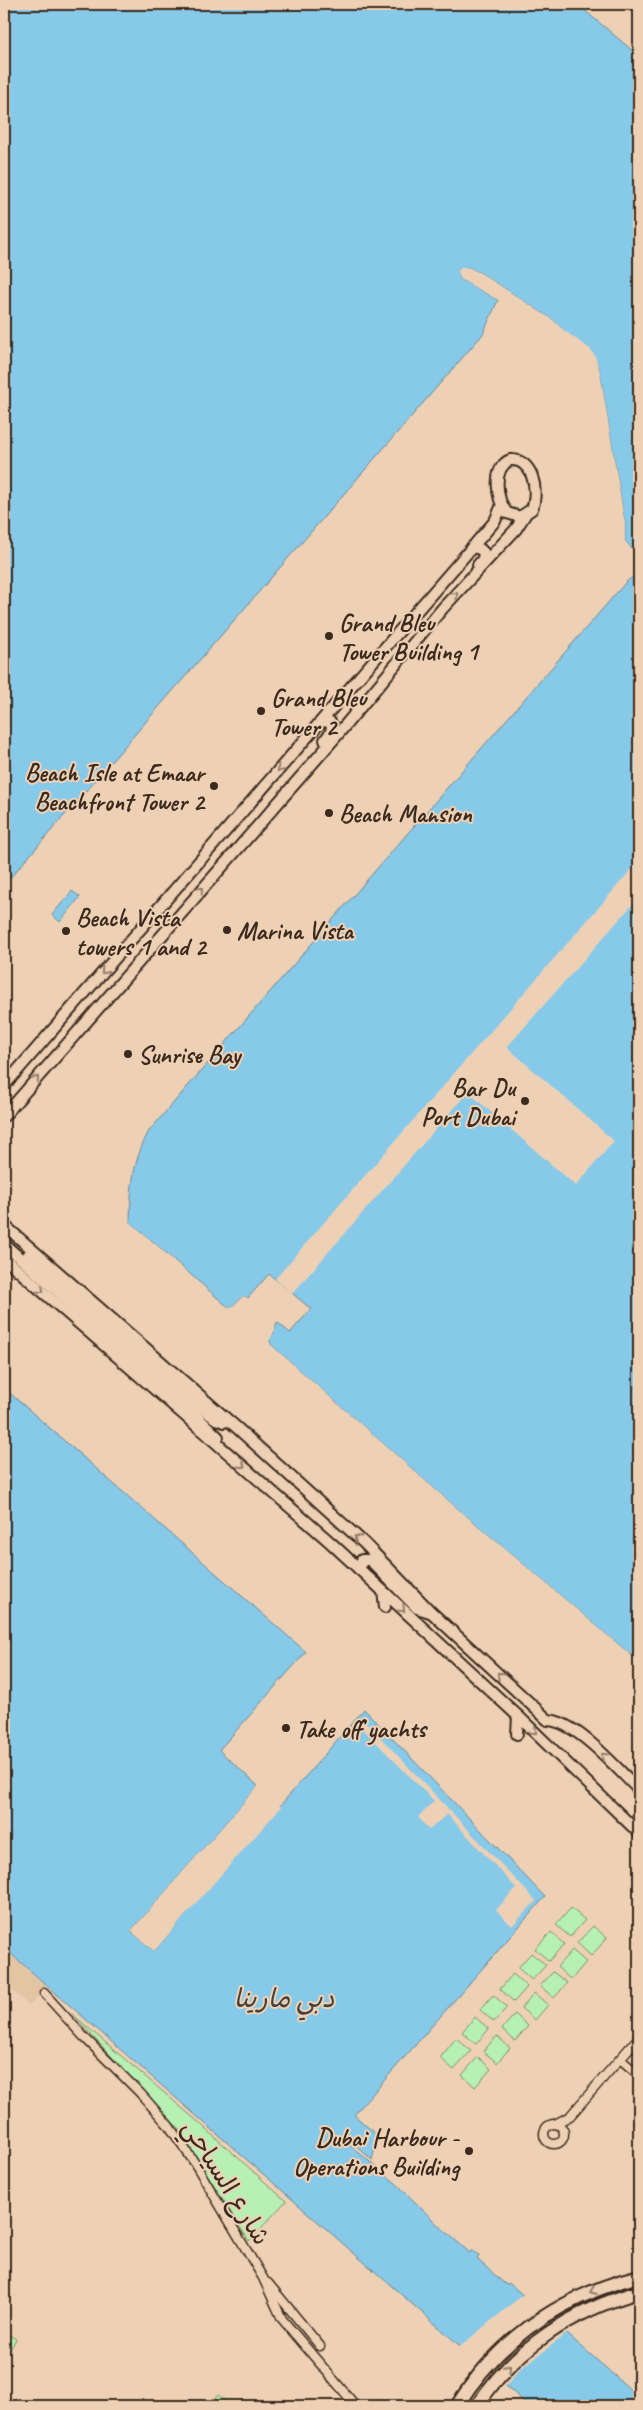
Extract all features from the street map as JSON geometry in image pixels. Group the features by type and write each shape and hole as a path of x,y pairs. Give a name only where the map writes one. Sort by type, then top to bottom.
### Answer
{"main road":[{"path":"457,2406 486,2366 508,2343 533,2323 575,2299 605,2286 639,2276"},
{"path":"477,2406 505,2370 547,2334 592,2308 639,2292"}],"street":[{"path":"4,1086 498,517 502,505 498,471 505,462 510,460 521,461 531,474 535,498 532,509 412,644 297,781 4,1116"},
{"path":"502,505 511,515 525,515"},
{"path":"469,581 484,556 482,551 472,547"},
{"path":"357,680 359,665"},
{"path":"297,781 301,768 333,729 330,722 322,721"},
{"path":"288,746 302,743"},
{"path":"128,972 125,967 144,946 146,941 142,938 130,942"},
{"path":"4,1225 233,1424 364,1544 431,1612 548,1720 560,1722 582,1736 639,1790"},
{"path":"4,1232 9,1245 188,1407 224,1443 227,1452"},
{"path":"9,1245 187,1396 216,1419 233,1424"},
{"path":"4,1258 359,1569 518,1716 639,1833"},
{"path":"76,1287 90,1289"},
{"path":"99,1353 116,1355"},
{"path":"230,1411 233,1424"},
{"path":"208,1437 209,1449"},
{"path":"359,1569 362,1560 370,1560 417,1608 431,1612"},
{"path":"383,1591 385,1607"},
{"path":"517,1734 518,1716"},
{"name":"شارع السياحي","path":"44,1993 169,2126 194,2162 263,2278 274,2306 286,2325 356,2406"},
{"path":"570,2116 564,2132 564,2138 560,2143 548,2142 544,2136 545,2130 550,2125 556,2124 570,2116 639,2037"},
{"path":"620,2059 639,2075"},
{"path":"556,2124 561,2126 564,2132"},
{"path":"263,2278 320,2346"}],"shaded area":[{"path":"4,1950 48,1988 29,2006 4,1983"}],"green space":[{"path":"571,1908 585,1920 570,1937 556,1925"},
{"path":"593,1926 607,1938 591,1956 577,1943"},
{"path":"551,1932 564,1944 549,1961 535,1949"},
{"path":"572,1950 586,1962 571,1980 557,1967"},
{"path":"531,1953 546,1965 532,1980 518,1968"},
{"path":"553,1972 567,1983 554,1998 540,1986"},
{"path":"513,1974 527,1987 514,2002 500,1989"},
{"path":"534,1993 548,2005 535,2020 521,2008"},
{"path":"493,1995 507,2007 494,2022 480,2010"},
{"path":"72,2014 196,2120 286,2201 249,2241 178,2128"},
{"path":"515,2014 528,2026 515,2041 502,2029"},
{"path":"475,2017 489,2029 476,2044 462,2032"},
{"path":"497,2036 510,2048 497,2063 483,2051"},
{"path":"456,2038 471,2051 454,2070 440,2058"},
{"path":"478,2057 491,2069 475,2087 462,2075"},
{"path":"4,2332 16,2339 4,2360"},
{"path":"218,2395 232,2406 209,2406"}],"water":[{"path":"4,4 577,4 639,56 639,557 625,541 625,524 600,372 592,354 553,320 482,274 470,268 459,269 460,279 498,300 483,334 4,885"},
{"path":"639,572 639,1662 446,1499 271,1345 269,1337 274,1333 277,1322 290,1333 311,1309 269,1274 248,1298 243,1296 233,1306 228,1307 130,1222 131,1197 136,1164 149,1131 626,582"},
{"path":"72,891 80,897 60,922 52,915"},
{"name":"دبي مارينا","path":"4,1388 306,1652 219,1750 258,1786 131,1931 154,1951 364,1709 545,1897 354,2115 378,2136 372,2160 342,2133 340,2137 398,2185 436,2223 470,2253 472,2250 479,2256 477,2259 506,2285 509,2283 639,2397 639,2406 529,2406 4,1948"}],"pier":[{"path":"462,267 470,268 482,274 553,320 590,349 595,356 600,372 625,524 625,541 639,559 623,542 623,525 598,373 593,358 588,351 559,330 552,322 481,276 469,270 460,271 462,277 499,298 500,301 460,279 458,270"},
{"path":"639,861 639,897 507,1047 614,1141 576,1186 468,1092 292,1294 275,1279"},
{"path":"128,1220 223,1304 228,1307 233,1306 243,1296 248,1298 246,1300 243,1299 233,1308 228,1309 222,1306 128,1224"},
{"path":"275,1324 275,1330 269,1341 271,1345 446,1499 639,1662 639,1664 545,1587 269,1347 266,1342 267,1337"},
{"path":"362,1718 536,1901 512,1926 496,1910 516,1888 447,1814 429,1830 418,1817 434,1801 357,1723"},
{"path":"258,1786 260,1788 134,1930 154,1947 279,1805 281,1807 154,1951 131,1931"},
{"path":"525,2293 569,2332 520,2369 504,2388 458,2348"}],"place":[{"name":"Grand Bleu Tower Building 1","path":"329,636"},
{"name":"Grand Bleu Tower 2","path":"261,711"},
{"name":"Beach Isle at Emaar Beachfront Tower 2","path":"214,786"},
{"name":"Beach Mansion","path":"329,813"},
{"name":"Marina Vista","path":"227,930"},
{"name":"Beach Vista towers 1 and 2","path":"66,931"},
{"name":"Sunrise Bay","path":"128,1054"},
{"name":"Bar Du Port Dubai","path":"525,1101"},
{"name":"Take off yachts","path":"286,1728"},
{"name":"Dubai Harbour - Operations Building","path":"469,2151"}]}
